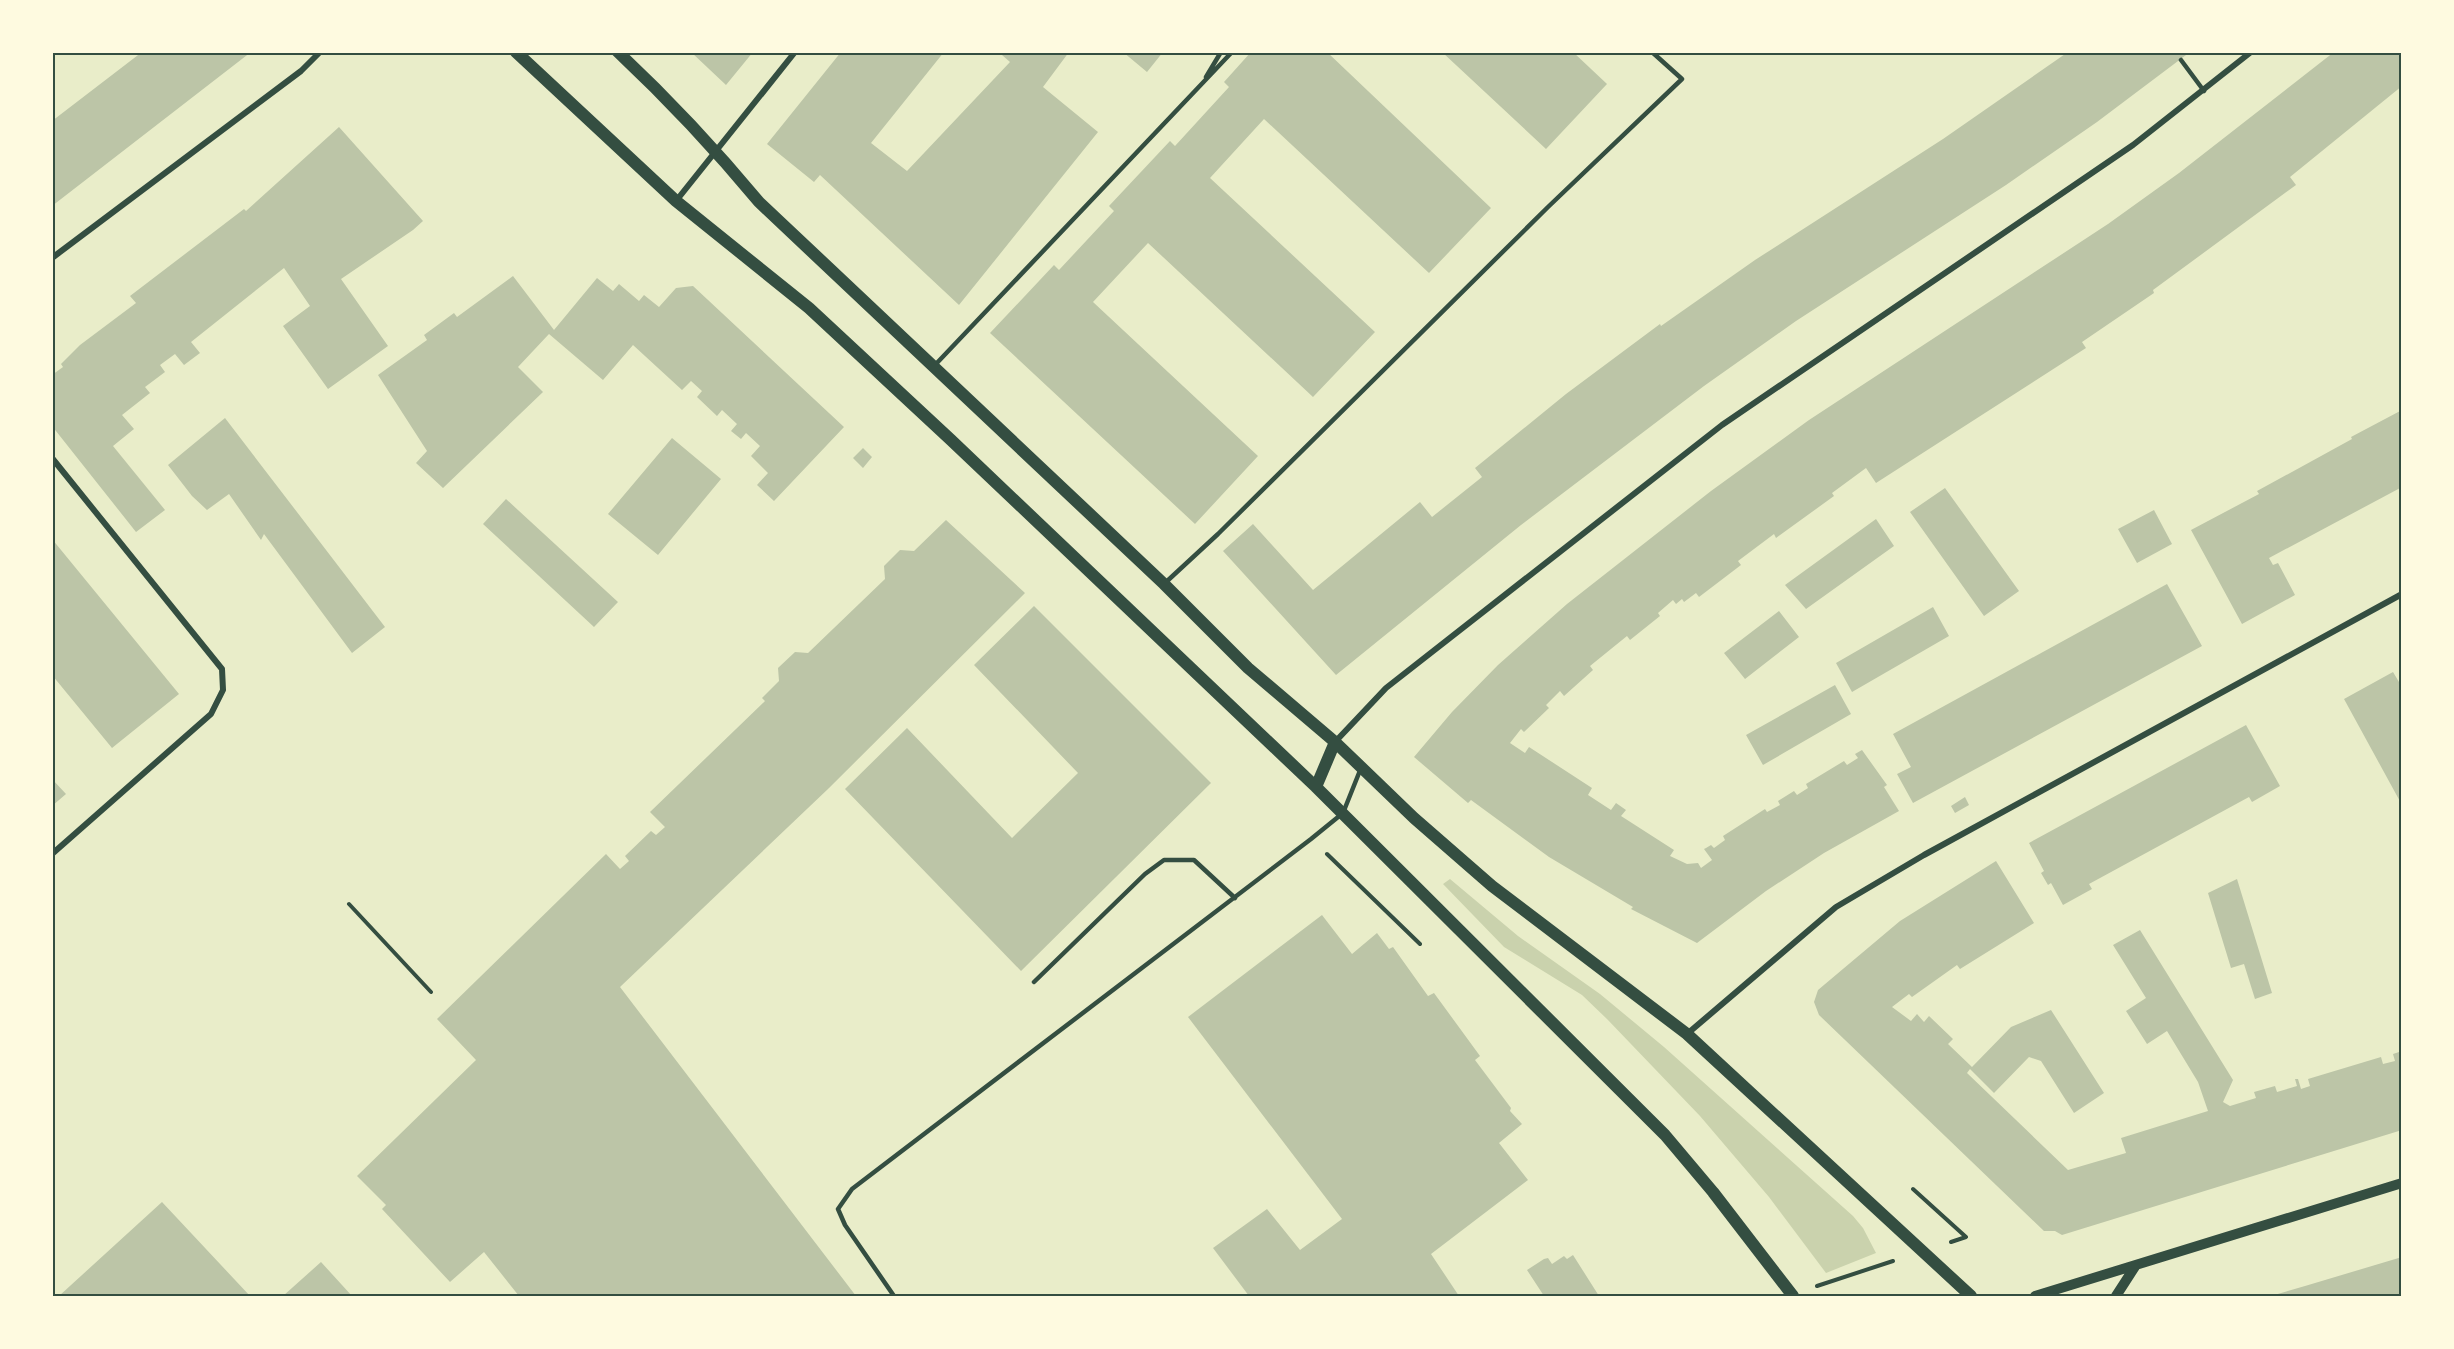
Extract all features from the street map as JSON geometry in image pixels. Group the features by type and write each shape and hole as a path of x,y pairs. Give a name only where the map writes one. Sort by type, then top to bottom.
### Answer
{"main road":[{"path":"516,52 676,201 809,308 1192,667 1343,813 1665,1135 1713,1192 1791,1296"},
{"path":"618,52 663,94 759,202 1164,584 1248,668 1335,742 1360,768 1492,886 1686,1034 1971,1296"},
{"path":"1316,787 1335,742"}],"street":[{"path":"52,258 292,79 320,52"},
{"path":"676,201 795,52"},
{"path":"1335,742 1386,688 1722,424 2133,145 2251,52"},
{"path":"52,458 222,669 223,690 211,714 52,854"},
{"path":"1686,1034 1836,907 1924,855 2402,594"},
{"path":"2035,1296 2402,1183"},
{"path":"2116,1296 2136,1265"}],"lane":[{"path":"1200,87 1221,52"},
{"path":"933,367 1232,52"},
{"path":"1164,584 1218,534 1548,207 1682,79 1652,52"},
{"path":"2181,60 2204,91"},
{"path":"894,1296 845,1225 838,1209 852,1189 1235,898 1343,813 1360,768"},
{"path":"1034,982 1145,874 1164,860 1194,860 1235,898"}],"path":[{"path":"1311,839 1420,944"},
{"path":"349,904 431,992"},
{"path":"1832,1281 1881,1265"}],"green space":[{"path":"1450,879 1518,936 1600,994 1664,1047 1853,1216 1863,1228 1876,1253 1826,1273 1769,1197 1700,1116 1582,995 1504,947 1443,884"}],"building":[{"path":"142,52 251,52 52,206 52,121"},
{"path":"691,52 753,52 726,85"},
{"path":"841,52 944,52 871,143 907,171 1010,62 1002,55 1004,52 1069,52 1043,87 1098,132 959,305 820,175 814,182 767,144"},
{"path":"1123,52 1163,52 1147,72"},
{"path":"1251,52 1327,52 1491,208 1429,273 1264,119 1210,178 1375,332 1313,397 1148,243 1093,302 1258,456 1195,524 990,333 1054,265 1059,270 1114,211 1109,206 1170,141 1175,146 1229,87 1224,82"},
{"path":"1442,52 1573,52 1607,84 1546,149"},
{"path":"2068,52 2190,52 2097,122 2006,185 1796,321 1704,386 1521,525 1336,675 1223,551 1253,524 1313,590 1420,502 1432,517 1482,477 1475,468 1566,394 1660,324 1661,326 1755,260 1943,139"},
{"path":"2334,52 2402,52 2402,86 2290,177 2296,185 2153,290 2154,293 2082,342 2086,348 1876,483 1866,468 1832,493 1834,496 1776,538 1774,534 1738,561 1741,565 1699,597 1696,593 1684,602 1682,599 1676,604 1673,600 1658,613 1660,616 1630,640 1627,636 1590,666 1593,670 1564,696 1560,691 1546,705 1549,708 1524,732 1521,729 1510,743 1525,753 1529,747 1592,788 1588,795 1611,810 1616,803 1626,810 1621,816 1674,850 1670,856 1687,864 1698,863 1701,868 1712,860 1704,849 1711,845 1714,848 1725,840 1723,836 1765,809 1767,812 1780,805 1778,801 1794,791 1797,795 1808,788 1806,784 1844,761 1847,765 1858,758 1855,754 1862,750 1887,785 1884,787 1899,811 1824,853 1766,891 1697,943 1631,909 1633,907 1549,857 1471,800 1468,803 1414,757 1452,712 1498,665 1567,604 1711,491 1809,420 2108,224 2179,173"},
{"path":"339,127 423,221 341,279 388,346 328,389 283,326 310,306 284,268 191,342 200,353 184,365 175,354 160,365 165,372 145,387 150,393 122,415 134,429 113,446 165,510 136,532 52,426 52,375 63,367 61,364 80,345 136,303 130,296 244,209 246,211"},
{"path":"513,276 554,330 597,278 613,291 619,284 639,301 644,295 659,307 676,288 693,286 844,427 774,501 757,485 768,473 751,456 760,446 746,433 741,439 731,431 737,424 722,410 717,416 697,397 702,391 691,381 682,390 633,345 603,380 549,334 518,367 543,392 443,488 416,463 427,451 378,375 427,340 424,335 454,313 457,317"},
{"path":"2402,410 2402,487 2269,558 2273,565 2278,563 2295,595 2242,624 2191,530 2259,494 2257,491"},
{"path":"225,418 385,627 352,653 264,534 261,540 229,494 207,510 192,496 168,465"},
{"path":"672,438 721,479 658,555 608,514"},
{"path":"863,448 872,457 863,468 853,458"},
{"path":"1945,488 2019,591 1984,616 1910,512"},
{"path":"506,499 618,602 594,627 483,524"},
{"path":"2154,510 2172,544 2137,563 2118,529"},
{"path":"1876,519 1894,546 1806,609 1785,585"},
{"path":"946,520 1025,593 828,789 620,987 856,1296 519,1296 484,1252 450,1282 382,1209 386,1205 357,1176 476,1060 437,1019 606,854 620,869 629,861 625,856 651,831 656,835 665,827 650,812 765,701 762,698 779,681 778,668 795,652 808,653 885,579 884,566 900,550 914,551"},
{"path":"52,539 179,694 112,748 52,675"},
{"path":"2167,584 2202,646 1913,803 1897,774 1911,767 1893,734"},
{"path":"1034,606 1211,783 1021,971 845,789 907,728 1012,838 1078,773 974,665"},
{"path":"1933,607 1949,636 1852,692 1836,663"},
{"path":"1779,611 1799,637 1745,679 1724,653"},
{"path":"2393,672 2402,687 2402,805 2344,699"},
{"path":"1835,685 1851,714 1763,765 1746,735"},
{"path":"2246,725 2280,786 2252,802 2249,797 2089,884 2092,889 2063,905 2051,883 2048,885 2041,873 2044,871 2029,843"},
{"path":"52,779 66,794 52,806"},
{"path":"1965,797 1969,805 1955,813 1951,806"},
{"path":"1996,861 2034,923 1960,969 1957,965 1912,997 1909,994 1892,1007 1911,1021 1917,1014 1924,1022 1929,1016 1953,1039 1948,1044 1972,1067 2011,1027 2051,1010 2104,1093 2074,1113 2041,1061 2029,1057 1994,1093 1970,1069 1967,1073 2068,1170 2126,1153 2121,1138 2208,1111 2198,1082 2167,1031 2147,1044 2126,1011 2146,998 2113,945 2140,930 2233,1080 2223,1102 2230,1106 2256,1098 2254,1092 2275,1086 2277,1092 2297,1086 2295,1079 2298,1079 2301,1089 2310,1086 2308,1079 2381,1057 2383,1064 2395,1061 2393,1054 2402,1051 2402,1130 2062,1235 2055,1231 2044,1231 1819,1015 1814,1002 1818,990 1900,921"},
{"path":"2237,879 2272,993 2255,999 2244,964 2231,968 2208,893"},
{"path":"1322,915 1352,954 1377,933 1389,949 1393,947 1428,996 1434,993 1480,1056 1475,1060 1511,1108 1510,1111 1522,1124 1499,1143 1528,1180 1431,1254 1459,1296 1249,1296 1213,1248 1267,1209 1300,1250 1342,1219 1188,1017"},
{"path":"162,1202 250,1296 59,1296"},
{"path":"1573,1255 1599,1296 1544,1296 1527,1270 1544,1259 1548,1258 1552,1264 1564,1256 1567,1259"},
{"path":"2402,1257 2402,1296 2271,1296 2305,1286"},
{"path":"321,1262 352,1296 283,1296"}]}
